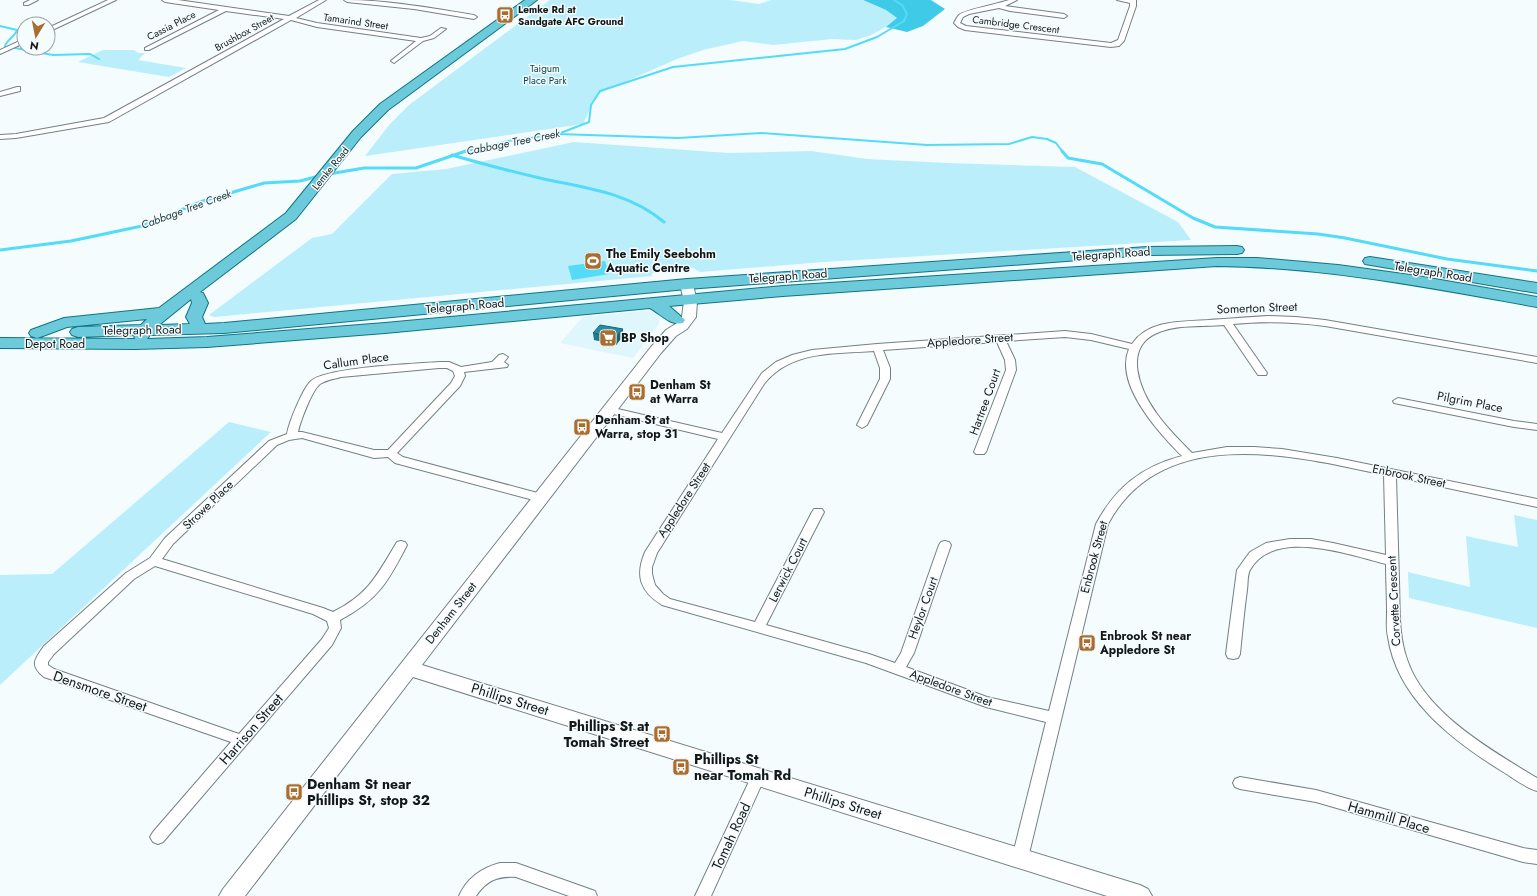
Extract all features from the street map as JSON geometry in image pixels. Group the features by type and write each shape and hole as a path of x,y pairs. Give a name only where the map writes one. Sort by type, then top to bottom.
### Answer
{"main road":[{"name":"Lemke Road","path":"145,337 154,320 275,229 310,200 344,157 365,125 396,97 532,0"},
{"name":"Lemke Road","path":"344,157 372,128 397,106 541,0"},
{"name":"Lemke Road","path":"145,337 286,230 306,212 310,200"},
{"name":"Telegraph Road","path":"145,337 200,329 684,292 862,271 1147,251 1215,249 1281,252 1354,259 1537,288"},
{"name":"Telegraph Road","path":"37,333 145,337 207,342 344,332 653,303 684,292 783,290 1167,264 1235,262 1284,263 1347,270 1537,302"},
{"path":"198,296 200,304 194,317 200,329"},
{"path":"653,303 668,312 675,326"},
{"path":"37,333 64,323 164,312"},
{"name":"Depot Road","path":"0,334 37,333"},
{"name":"Depot Road","path":"0,344 145,337"}],"street":[{"path":"26,4 35,0"},
{"path":"56,26 113,0"},
{"name":"Tamarind Street","path":"165,0 289,18 321,26 421,40"},
{"name":"Brushbox Street","path":"0,137 16,136 106,120 132,107 323,0"},
{"path":"347,0 414,7 471,18 481,12"},
{"name":"Cambridge Crescent","path":"1011,0 1000,6 966,13 961,16 957,24 965,28 1116,46 1121,41 1133,6 1132,1"},
{"path":"1120,0 1132,1"},
{"path":"1000,6 1010,9 1064,16"},
{"name":"Cassia Place","path":"147,49 225,9"},
{"path":"394,61 416,46 421,40 432,37 443,29"},
{"path":"0,52 16,45"},
{"path":"0,94 17,89"},
{"name":"Denham Street","path":"231,896 675,326 682,326 688,318 691,311 684,292"},
{"name":"Somerton Street","path":"1134,347 1147,334 1165,327 1226,321 1271,319 1310,321 1537,360"},
{"path":"1226,321 1262,374"},
{"name":"Appledore Street","path":"1054,718 986,702 847,653 666,602 654,593 646,582 645,564 650,552 764,376 776,366 791,358 810,353 877,347 1074,334 1134,347"},
{"name":"Hartree Court","path":"980,452 1012,370 1010,360 1000,338"},
{"path":"862,425 885,379 885,368 877,347"},
{"path":"1134,347 1132,354 1132,367 1136,387 1143,402 1154,418 1189,456"},
{"name":"Callum Place","path":"292,436 294,424 311,388 314,383 322,379 340,374 438,364 450,365 459,370 500,362"},
{"path":"391,453 456,384 460,376 459,370"},
{"name":"Pilgrim Place","path":"1398,401 1514,424 1537,427"},
{"path":"609,410 725,437"},
{"name":"Strowe Place","path":"154,561 169,541 208,506 269,446 292,436 310,437 374,454 391,453 399,460 541,498"},
{"name":"Enbrook Street","path":"1020,858 1098,536 1108,512 1122,492 1144,475 1189,456 1217,451 1266,450 1323,458 1537,503"},
{"name":"Corvette Crescent","path":"1390,472 1394,638 1398,658 1410,681 1430,708 1459,735 1492,758 1537,785"},
{"name":"Lerwick Court","path":"758,628 818,512"},
{"path":"1233,654 1243,570 1246,564 1256,553 1275,545 1307,543 1392,561"},
{"path":"154,561 318,611 333,618 355,606 365,598 383,578 401,545"},
{"name":"Heylor Court","path":"898,670 907,653 945,545"},
{"name":"Densmore Street","path":"154,561 130,576 49,650 41,662 42,668 49,673 241,740"},
{"name":"Harrison Street","path":"158,837 327,642 335,628 333,618"},
{"name":"Phillips Street","path":"408,668 1140,896"},
{"name":"Tomah Road","path":"703,896 758,777"},
{"name":"Hammill Place","path":"1240,783 1316,796 1537,857"},
{"path":"467,896 478,879 489,873 503,869 516,870 589,896"}],"shaded area":[{"path":"863,0 931,0 945,9 923,26 907,32 886,27 897,18 886,10"},
{"path":"605,261 609,274 572,280 568,266"},
{"path":"644,311 653,312 660,316 659,324 633,358 560,343 583,317"}],"green space":[{"name":"Taigum Place Park","path":"550,0 730,0 759,4 771,0 863,0 886,10 898,19 869,36 856,40 832,39 773,45 743,41 703,50 677,59 602,92 596,97 583,124 365,156 390,124 409,105"},
{"path":"103,50 134,50 138,53 145,53 138,60 186,68 169,77 78,62"},
{"path":"574,142 729,153 811,151 867,159 1075,167 1178,222 1191,240 823,262 700,272 693,268 652,273 652,276 214,317 209,315 312,238 332,234 392,174 446,169"},
{"path":"229,422 271,432 0,685 0,575 52,574"},
{"path":"1514,515 1537,520 1537,628 1409,598 1408,572 1470,587 1466,536 1518,547"}],"building":[{"path":"600,325 623,329 615,338 593,333"}],"waterway":[{"name":"Cabbage Tree Creek","path":"558,134 589,122 591,105 600,91 673,67 845,49 877,37 904,21 907,14 902,5 894,0"},
{"path":"0,26 17,30 5,47"},
{"path":"15,48 53,55 90,54 99,59"},
{"path":"558,134 678,138 761,133 927,145 1009,144 1032,137 1047,139 1056,143 1063,152"},
{"name":"Cabbage Tree Creek","path":"463,152 508,141 558,134"},
{"path":"1062,151 1068,158 1102,164 1193,218 1215,227 1318,234 1345,238 1447,259 1537,271"},
{"name":"Cabbage Tree Creek","path":"453,155 463,152"},
{"name":"Cabbage Tree Creek","path":"329,174 364,168 416,168 453,155"},
{"path":"453,155 521,174 607,193 637,204 664,222"},
{"name":"Cabbage Tree Creek","path":"0,250 71,241 142,226 203,201 264,183 300,181 319,176"}],"place":[{"name":"Lemke Rd at Sandgate AFC Ground","path":"505,15"},
{"name":"The Emily Seebohm Aquatic Centre","path":"593,261"},
{"name":"BP Shop","path":"608,338"},
{"name":"Denham St at Warra","path":"637,392"},
{"name":"Denham St at Warra, stop 31","path":"582,427"},
{"name":"Enbrook St near Appledore St","path":"1087,643"},
{"name":"Phillips St at Tomah Street","path":"662,734"},
{"name":"Phillips St near Tomah Rd","path":"681,767"},
{"name":"Denham St near Phillips St, stop 32","path":"294,792"}]}
